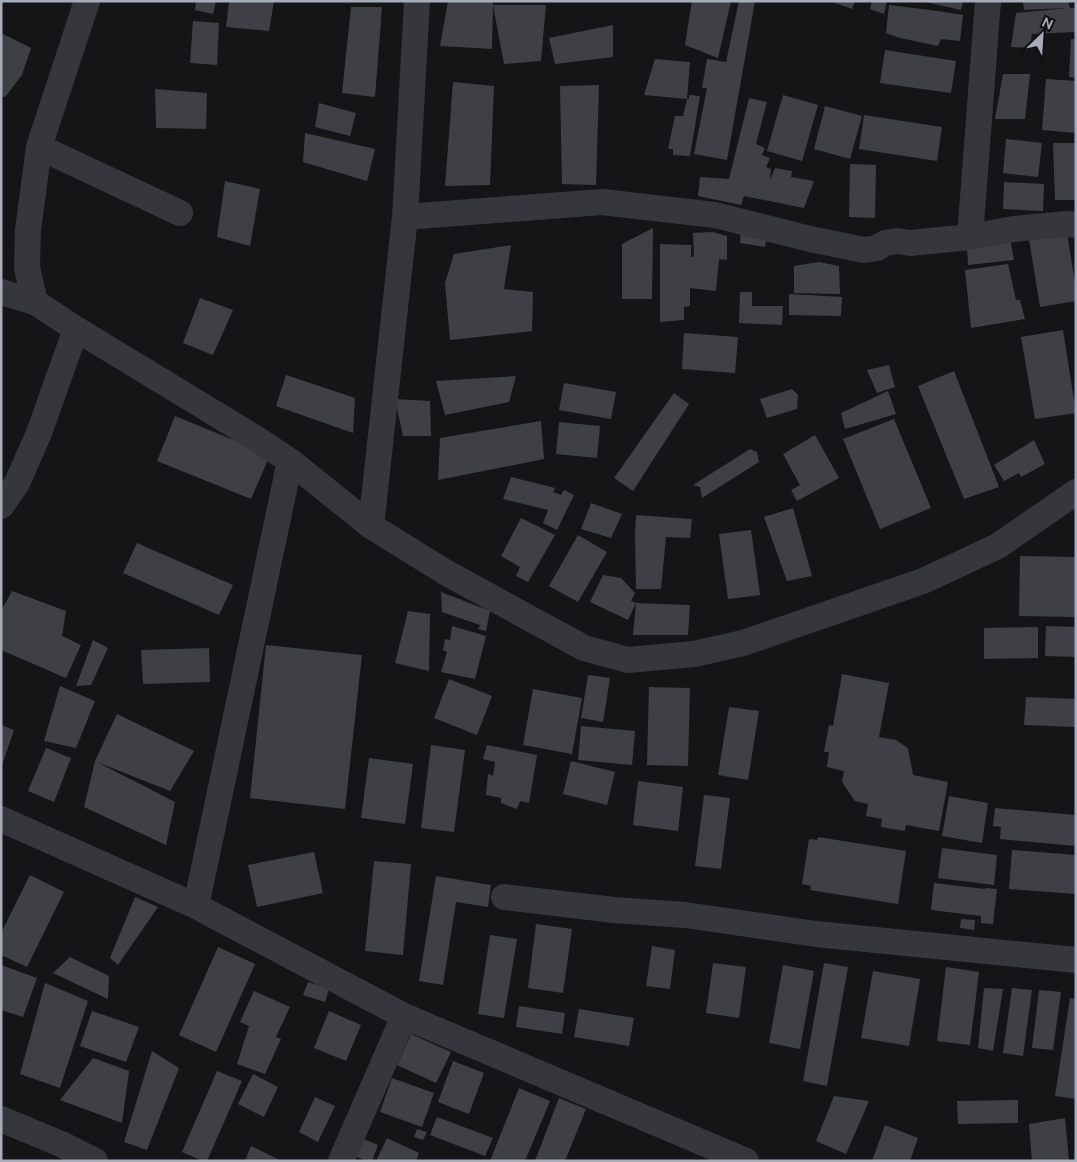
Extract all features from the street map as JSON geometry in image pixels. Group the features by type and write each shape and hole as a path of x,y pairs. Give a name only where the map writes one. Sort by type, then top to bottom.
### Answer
{"street":[{"path":"35,302 27,268 28,230 39,147 87,1"},
{"path":"371,526 405,217 417,1"},
{"path":"970,238 988,1"},
{"path":"39,147 180,213"},
{"path":"405,217 602,202 715,216 864,250 897,241 910,243 970,238 1014,229 1076,224"},
{"path":"1,292 35,302 257,439 290,461 371,526 444,572 584,648 628,660 694,654 743,643 923,581 998,546 1076,492"},
{"path":"1,506 17,483 39,433 76,329"},
{"path":"196,906 290,461"},
{"path":"1,819 196,906 404,1016 746,1161"},
{"path":"504,897 614,910 685,915 816,934 1076,960"},
{"path":"341,1161 404,1016"},
{"path":"1,1119 61,1144 95,1161"}],"building":[{"path":"196,1 216,1 213,14 195,10"},
{"path":"229,1 274,1 269,31 226,27"},
{"path":"448,1 493,1 492,49 440,46"},
{"path":"692,1 731,1 718,58 685,45"},
{"path":"739,1 755,1 727,160 694,154 707,88 702,88 707,59 726,62"},
{"path":"830,1 855,1 852,9"},
{"path":"872,1 887,1 884,14 870,9"},
{"path":"921,1 963,1 961,10"},
{"path":"1023,1 1068,1 1070,8 1076,8 1076,32 1032,34 1030,48 1011,47 1016,13 1068,8 1024,10"},
{"path":"493,5 546,5 541,61 504,64"},
{"path":"889,5 963,15 960,41 941,39 938,46 886,33"},
{"path":"351,7 382,7 375,97 342,93"},
{"path":"193,21 219,23 217,65 190,63"},
{"path":"613,25 613,57 555,64 549,38"},
{"path":"1,33 31,48 22,75 5,97 1,96"},
{"path":"1071,39 1076,39 1076,78 1069,77"},
{"path":"885,50 956,61 951,93 880,83"},
{"path":"655,59 690,62 687,99 644,95"},
{"path":"1003,74 1030,74 1025,119 995,119"},
{"path":"1046,79 1076,81 1076,133 1042,130"},
{"path":"453,82 494,86 490,185 445,186"},
{"path":"599,85 596,185 562,184 560,86"},
{"path":"155,89 207,93 206,129 156,128"},
{"path":"689,95 700,96 690,156 673,155 673,149 668,149 675,116 683,116"},
{"path":"783,95 818,105 802,161 767,151"},
{"path":"749,98 767,102 756,144 765,148 762,155 770,158 766,167 771,169 770,180 775,168 792,171 791,177 814,181 804,208 744,196 741,205 698,196 700,177 729,179"},
{"path":"319,103 356,113 350,136 315,127"},
{"path":"825,106 862,116 850,159 814,149"},
{"path":"864,115 942,127 937,161 859,149"},
{"path":"305,133 375,149 367,181 303,162"},
{"path":"1006,139 1042,143 1038,177 1003,173"},
{"path":"1053,143 1076,143 1076,200 1055,200"},
{"path":"850,164 876,165 875,218 849,217"},
{"path":"225,181 260,189 250,246 217,237"},
{"path":"1004,182 1044,184 1043,211 1003,209"},
{"path":"741,227 768,232 765,247 740,243"},
{"path":"653,228 652,299 622,299 622,244"},
{"path":"712,232 727,236 727,260 719,259 716,291 690,288 690,306 684,307 684,320 660,322 660,244 691,245 691,257 694,257 693,233"},
{"path":"1067,233 1076,301 1040,307 1029,239"},
{"path":"1010,239 1014,260 968,265 967,246"},
{"path":"511,245 504,289 533,292 532,331 450,340 445,283 454,254"},
{"path":"819,262 839,266 840,294 794,293 794,266"},
{"path":"1008,264 1016,300 1020,300 1025,319 971,328 965,270"},
{"path":"740,292 752,292 752,306 783,306 782,325 739,323"},
{"path":"789,294 842,297 841,316 789,315"},
{"path":"200,298 233,310 213,355 183,343"},
{"path":"1063,330 1076,413 1035,419 1021,337"},
{"path":"684,333 738,337 735,373 682,369"},
{"path":"889,365 895,387 877,393 867,370"},
{"path":"954,371 999,487 964,499 918,386"},
{"path":"286,375 355,398 353,433 276,406"},
{"path":"516,376 509,402 445,415 436,381"},
{"path":"564,383 616,392 611,419 559,410"},
{"path":"792,389 798,395 797,409 767,418 760,399"},
{"path":"888,391 896,414 845,429 841,413"},
{"path":"674,393 689,404 633,491 614,478"},
{"path":"395,399 430,401 431,436 403,436"},
{"path":"175,416 270,455 251,499 157,461"},
{"path":"894,419 931,508 880,529 843,439"},
{"path":"541,421 544,459 438,480 440,438"},
{"path":"559,422 600,426 597,458 556,454"},
{"path":"815,435 839,478 797,501 791,490 800,485 783,454"},
{"path":"1034,440 1045,464 1021,477 1019,473 1004,481 994,465"},
{"path":"750,449 757,452 759,462 702,498 700,487 693,485"},
{"path":"511,477 555,488 553,492 561,495 564,490 574,495 557,530 543,523 548,510 503,499"},
{"path":"591,503 622,514 611,538 581,529"},
{"path":"793,508 812,576 787,581 764,517"},
{"path":"636,515 692,519 690,538 666,537 661,589 636,589"},
{"path":"521,518 555,535 528,582 516,576 520,567 501,556"},
{"path":"751,530 760,595 728,599 719,534"},
{"path":"578,535 607,552 578,602 549,586"},
{"path":"137,543 233,585 219,615 123,573"},
{"path":"1020,556 1076,557 1076,617 1019,616"},
{"path":"603,575 621,578 635,593 631,601 636,603 628,620 590,602"},
{"path":"12,591 66,611 62,636 81,645 66,678 1,650 1,611"},
{"path":"441,592 490,611 486,631 478,629 480,625 442,612"},
{"path":"636,603 690,605 688,635 633,635"},
{"path":"408,611 430,614 429,671 395,663"},
{"path":"452,626 486,636 475,679 441,672 447,652 443,650 445,639 450,640"},
{"path":"1046,626 1076,627 1076,657 1045,656"},
{"path":"1038,627 1038,658 984,659 984,628"},
{"path":"93,640 108,648 91,685 76,686"},
{"path":"266,645 362,655 345,809 250,798"},
{"path":"209,648 210,682 143,684 141,650"},
{"path":"842,674 889,683 879,737 896,740 908,748 913,775 948,782 939,831 906,825 905,831 881,827 882,819 866,816 868,804 855,801 842,782 844,771 827,767 829,752 824,752 829,725 833,726"},
{"path":"588,675 610,678 603,722 581,718"},
{"path":"449,679 492,696 477,735 434,718"},
{"path":"60,686 95,701 76,748 44,741"},
{"path":"649,687 690,688 688,766 647,765"},
{"path":"533,689 582,698 572,754 523,745"},
{"path":"1026,697 1076,699 1076,727 1024,725"},
{"path":"729,707 759,711 748,780 718,775"},
{"path":"117,714 194,751 170,791 97,762 175,802 166,845 84,807 95,761"},
{"path":"1,725 14,730 2,765 1,765"},
{"path":"581,726 635,731 632,765 578,760"},
{"path":"431,745 465,750 454,832 421,828"},
{"path":"487,745 537,755 529,803 520,801 517,809 501,803 501,798 486,795 488,774 493,776 495,762 483,759"},
{"path":"46,748 71,758 54,802 28,791"},
{"path":"369,758 413,764 405,824 361,818"},
{"path":"571,761 615,772 607,805 563,794"},
{"path":"638,781 683,787 678,831 633,825"},
{"path":"704,795 730,798 721,869 695,866"},
{"path":"949,796 988,803 982,843 942,836"},
{"path":"995,808 1076,815 1076,846 1000,839 1001,827 993,826"},
{"path":"818,837 906,851 898,904 810,890 811,886 802,884 809,839 817,840"},
{"path":"942,848 997,855 994,885 938,878"},
{"path":"1012,850 1076,855 1076,894 1009,889"},
{"path":"314,852 323,893 257,907 248,865"},
{"path":"374,861 411,864 403,955 365,951"},
{"path":"30,875 64,892 27,967 1,955 1,933"},
{"path":"436,876 491,885 488,907 456,902 443,985 419,981"},
{"path":"934,883 997,889 993,924 981,923 981,916 931,910"},
{"path":"135,897 158,907 118,965 110,958"},
{"path":"961,919 975,920 974,930 960,928"},
{"path":"536,924 572,929 563,993 528,988"},
{"path":"490,935 517,939 504,1018 478,1014"},
{"path":"652,946 675,950 670,989 646,986"},
{"path":"218,947 255,964 216,1052 179,1035"},
{"path":"70,957 109,976 108,999 53,973"},
{"path":"713,963 746,967 739,1018 706,1013"},
{"path":"824,963 848,967 827,1086 803,1081"},
{"path":"1,965 37,978 23,1017 1,1010"},
{"path":"783,965 814,971 800,1049 769,1043"},
{"path":"946,967 979,972 970,1045 937,1041"},
{"path":"873,971 920,979 909,1046 861,1038"},
{"path":"308,982 329,989 325,1002 303,995"},
{"path":"45,983 88,1001 60,1088 20,1074"},
{"path":"984,988 1003,989 993,1051 978,1048"},
{"path":"1012,988 1032,990 1023,1056 1003,1053"},
{"path":"1039,990 1061,992 1053,1050 1032,1048"},
{"path":"254,991 290,1007 276,1037 281,1039 265,1074 237,1064 249,1026 240,1022"},
{"path":"1070,998 1076,999 1076,1099 1055,1096"},
{"path":"519,1006 565,1013 562,1034 516,1027"},
{"path":"579,1009 634,1018 629,1046 574,1037"},
{"path":"92,1011 139,1027 126,1062 80,1046"},
{"path":"329,1011 361,1025 346,1061 314,1048"},
{"path":"411,1034 451,1052 436,1083 397,1065"},
{"path":"152,1051 179,1068 147,1150 124,1142"},
{"path":"93,1058 129,1071 122,1123 60,1100"},
{"path":"453,1061 484,1073 469,1114 438,1102"},
{"path":"217,1071 242,1081 207,1161 203,1161 182,1152"},
{"path":"253,1074 278,1087 264,1117 238,1104"},
{"path":"392,1078 434,1093 422,1127 380,1112"},
{"path":"519,1088 550,1101 525,1161 490,1161"},
{"path":"834,1096 869,1101 846,1154 816,1141"},
{"path":"315,1097 335,1106 318,1142 299,1132"},
{"path":"559,1098 586,1109 565,1161 535,1161"},
{"path":"1018,1100 1018,1123 958,1124 957,1101"},
{"path":"437,1117 493,1138 485,1156 430,1135"},
{"path":"1065,1118 1069,1161 1032,1161 1029,1124"},
{"path":"885,1125 918,1138 910,1161 872,1161"},
{"path":"417,1129 427,1132 423,1140 414,1137"},
{"path":"361,1138 378,1145 372,1161 355,1156"},
{"path":"387,1138 419,1153 416,1161 376,1161"},
{"path":"251,1146 282,1161 245,1161"}]}
